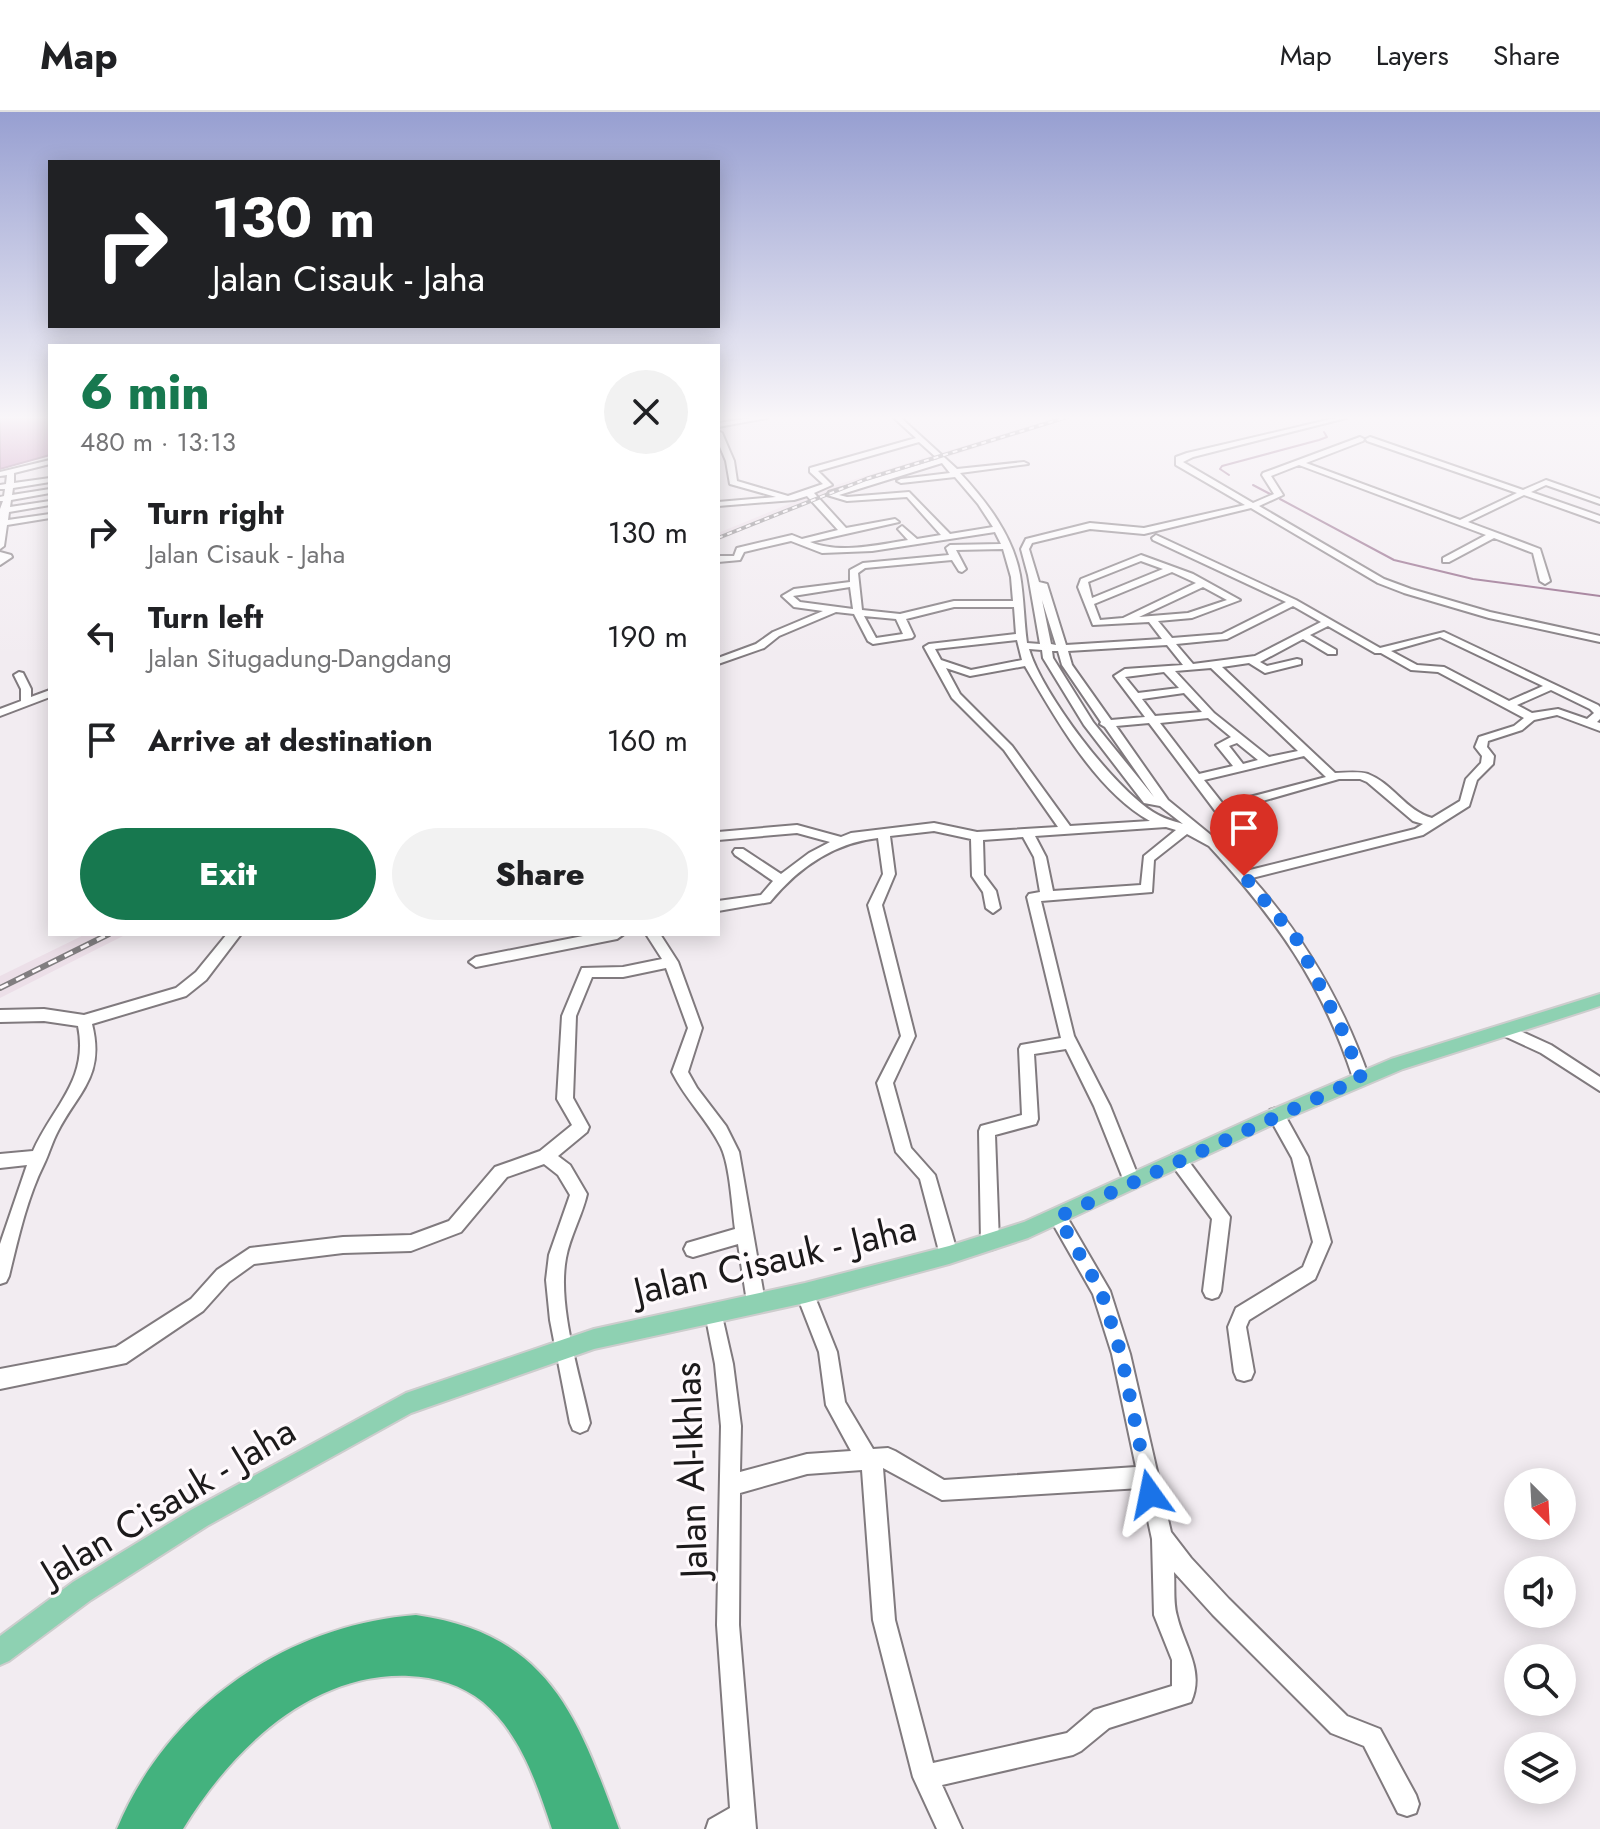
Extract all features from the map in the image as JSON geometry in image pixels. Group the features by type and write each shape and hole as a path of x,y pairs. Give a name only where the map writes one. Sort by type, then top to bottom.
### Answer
{"highway":[{"path":"135,1829 152,1798 199,1733 261,1681 326,1647 384,1631 442,1631 493,1652 533,1689 570,1743 601,1829"},
{"path":"163,1829 214,1752 269,1705 327,1674 380,1659 432,1659 477,1678 513,1712 547,1763 570,1829"}],"main road":[{"name":"Jalan Cisauk - Jaha","path":"0,1652 82,1591 170,1536 379,1418 476,1377 567,1348 805,1293 990,1242 1058,1217 1361,1078 1600,1000"}],"street":[{"path":"720,504 787,498"},
{"path":"814,498 844,531"},
{"path":"913,498 947,536"},
{"path":"974,498 998,529 1014,565 1028,662 1080,741 1133,803 1163,824 1200,832"},
{"path":"1236,498 1408,592 1457,608 1600,636"},
{"path":"1157,800 1067,665 1025,549 1036,537 1090,526 1144,531 1250,506 1271,498"},
{"path":"1394,498 1537,551 1545,581"},
{"path":"1460,523 1512,498"},
{"path":"1542,498 1600,519"},
{"path":"0,553 3,511 48,503"},
{"path":"2,523 48,516"},
{"path":"720,559 735,559 740,550 774,540 805,541 870,526 898,526 915,542"},
{"path":"870,526 889,546 900,564"},
{"path":"805,541 822,550 889,546 998,529"},
{"path":"1446,560 1495,534"},
{"path":"1156,538 1293,602 1415,668 1440,669 1531,717"},
{"path":"962,569 950,548 1006,546"},
{"path":"909,634 873,641 858,613 853,572 863,566 954,557"},
{"path":"1137,558 1190,576 1235,600 1189,616 1096,623 1084,581 1137,558"},
{"path":"1190,576 1215,565"},
{"path":"1088,603 1172,569"},
{"path":"1037,577 1045,648 1088,723 1157,800 1200,832 1244,876 1303,950 1345,1036 1361,1078"},
{"path":"1118,623 1203,583"},
{"path":"855,584 788,594 797,605 900,617 954,604 1018,604"},
{"path":"1164,601 1189,616"},
{"path":"931,649 932,645 1023,641 1061,649 1230,635 1293,602"},
{"path":"720,660 760,646 776,634 833,610"},
{"path":"1493,611 1600,636"},
{"path":"900,617 909,634 931,649 956,696 1008,748 1066,830"},
{"path":"1153,621 1189,666"},
{"path":"1328,622 1279,650 1251,660 1119,676 1220,809 1334,776 1362,776 1417,818 1431,822"},
{"path":"1385,652 1438,633 1598,710 1600,713 1590,720 1597,727"},
{"path":"1304,636 1332,652"},
{"path":"1251,660 1265,670 1300,665 1279,650"},
{"path":"940,663 970,673 1028,662"},
{"path":"1211,663 1334,776"},
{"path":"1166,668 1210,715 1265,760"},
{"path":"19,675 26,689 26,704"},
{"path":"1507,706 1550,687"},
{"path":"1134,697 1185,690"},
{"path":"0,713 48,694"},
{"path":"1244,876 1419,832 1465,803 1472,779 1487,764 1488,756 1481,747 1483,739 1518,728 1531,717 1558,712 1597,727"},
{"path":"1105,724 1210,715"},
{"path":"1239,738 1222,745 1239,766"},
{"path":"1197,778 1306,752"},
{"path":"1133,803 1157,800"},
{"path":"720,906 765,899 781,880 840,841 883,833 934,827 977,836 1163,824"},
{"path":"720,836 797,829 840,841"},
{"path":"1132,1181 1102,1106 1070,1043 1034,897 1147,889 1148,859 1184,830"},
{"path":"1026,832 1040,857 1047,896"},
{"path":"883,833 889,874 875,905 908,1036 885,1083 904,1152 927,1175 949,1255"},
{"path":"977,836 978,876 989,891 993,908"},
{"path":"739,852 781,880"},
{"path":"0,1016 44,1015 84,1021 181,992 201,976 232,936"},
{"path":"476,962 607,936"},
{"path":"654,936 671,962 695,1028 680,1072 693,1100 727,1141 756,1302"},
{"path":"0,1379 119,1356 197,1305 223,1276 250,1256 343,1245 411,1243 455,1227 501,1172 546,1156 581,1127 565,1099 569,1016 587,972 623,972 671,962"},
{"path":"0,1276 51,1130 83,1078 89,1053 84,1021"},
{"path":"1507,1031 1546,1049 1600,1085"},
{"path":"990,1242 987,1131 1030,1119 1026,1049 1070,1043"},
{"path":"1244,1372 1237,1327 1242,1314 1293,1286 1309,1273 1322,1242 1300,1157 1276,1115"},
{"path":"546,1156 564,1170 579,1194 576,1213 556,1264 580,1423"},
{"path":"0,1161 40,1157"},
{"path":"1178,1160 1221,1217 1212,1291"},
{"path":"925,1777 1066,1745 1102,1718 1183,1694 1183,1660 1165,1615 1162,1537 1146,1477 1121,1354 1101,1291 1058,1217"},
{"path":"693,1249 744,1234"},
{"path":"805,1293 828,1352 836,1405 848,1431 869,1458 876,1481 884,1620 925,1777 950,1829"},
{"name":"Jalan Al-Ikhlas","path":"714,1313 731,1426 728,1625 743,1822"},
{"path":"731,1485 807,1464 869,1458 888,1458 942,1490 1146,1477"},
{"path":"1162,1537 1183,1566 1221,1607 1339,1725 1372,1737 1407,1804"},
{"path":"718,1829 743,1822"}],"shaded area":[{"path":"803,498 818,498 720,540 720,532"},
{"path":"82,936 123,936 0,998 0,976"}],"waterway":[{"path":"1280,499 1394,560 1473,579 1600,596"}],"railway":[{"path":"720,537 818,498"},
{"path":"0,988 105,936"}],"route":[{"path":"1150,1494 1121,1354 1101,1291 1058,1217 1361,1078 1310,962 1283,921 1244,876"}]}
